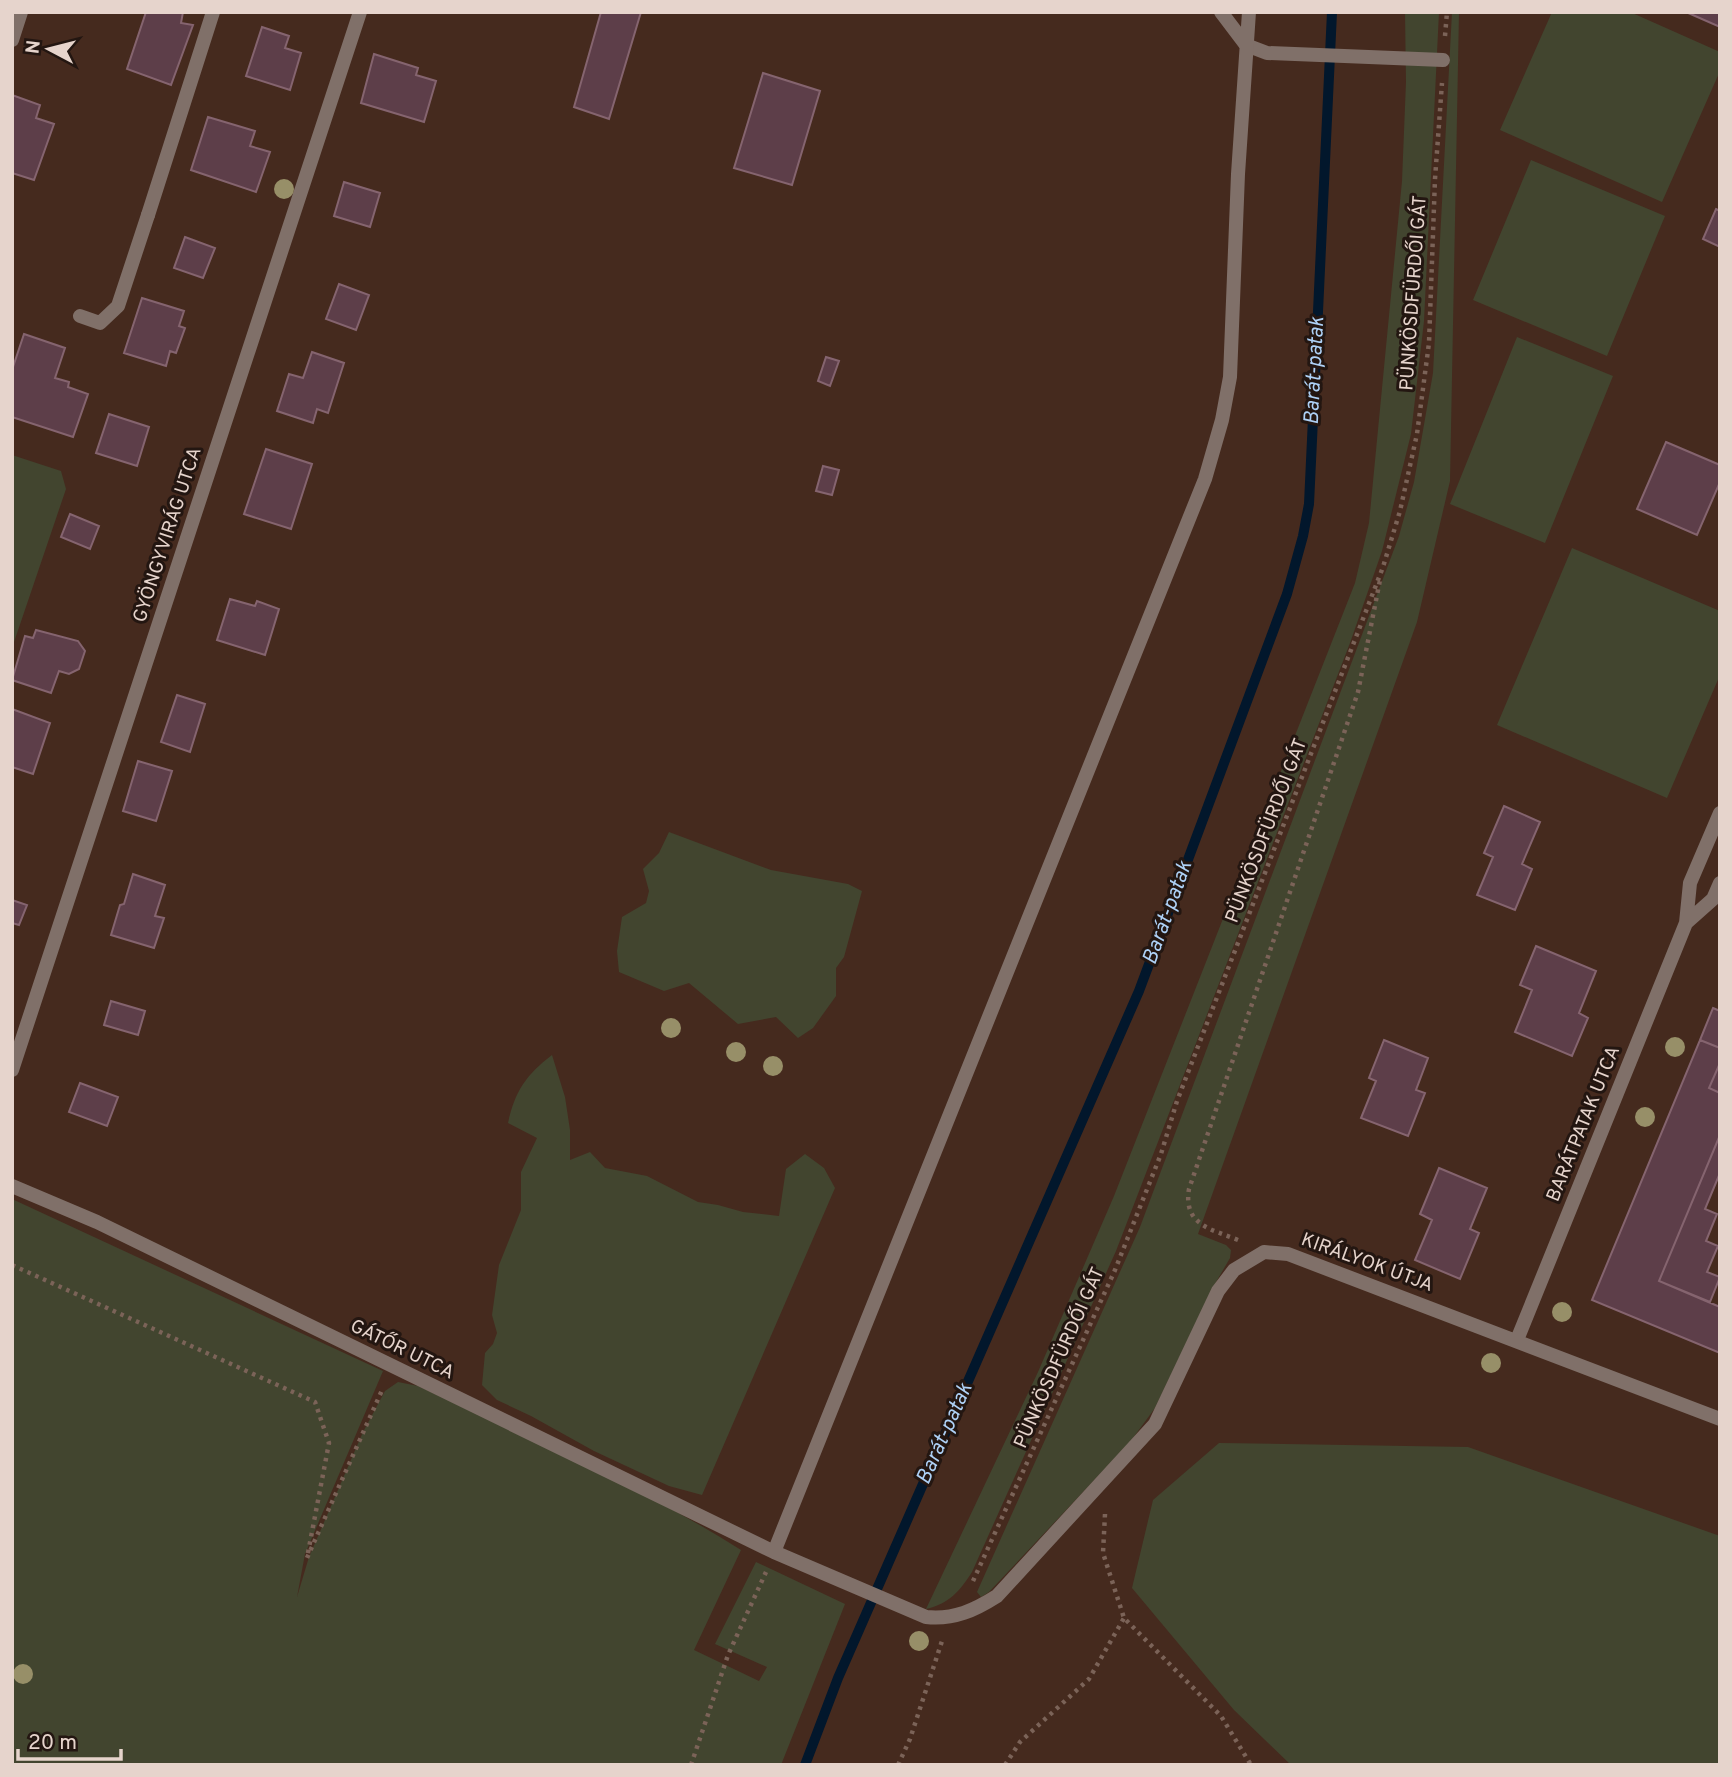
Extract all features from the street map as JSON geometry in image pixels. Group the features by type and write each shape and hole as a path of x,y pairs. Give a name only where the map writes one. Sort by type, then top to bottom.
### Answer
{"street":[{"path":"12,40 21,12"},
{"path":"80,316 100,323 118,306 213,12"},
{"name":"GYÖNGYVIRÁG UTCA","path":"12,1070 360,12"},
{"path":"1221,12 1246,45 1267,53 1443,60"},
{"path":"774,1552 1205,479 1222,420 1230,377 1249,12"},
{"name":"BARÁTPATAK UTCA","path":"1517,1340 1686,923 1690,883 1720,813"},
{"name":"BARÁTPATAK UTCA","path":"1686,923 1716,905 1720,883"},
{"name":"GÁTŐR UTCA","path":"12,1186 97,1222 774,1552 926,1617 950,1617"},
{"path":"950,1617 977,1609 997,1596 1155,1424 1218,1291 1234,1270 1264,1252"},
{"name":"KIRÁLYOK ÚTJA","path":"1264,1252 1288,1254 1720,1419"}],"path":[{"name":"PÜNKÖSDFÜRDŐI GÁT","path":"898,1765 910,1740 950,1617 967,1592 999,1528 1115,1270 1161,1154 1177,1101 1383,567 1400,511 1417,434 1429,343 1435,179 1447,12"},
{"path":"1264,1252 1198,1223 1190,1213 1188,1196 1358,692 1383,567"},
{"path":"12,1265 315,1402 329,1444 307,1558 392,1367"},
{"path":"1107,1474 1103,1553 1125,1618 1221,1716 1251,1765"},
{"path":"691,1765 728,1655 774,1552"},
{"path":"1005,1765 1020,1742 1089,1679 1125,1618"}],"green space":[{"path":"1405,12 1439,12 1424,321 1411,434 1382,551 1350,643 1116,1251 972,1572 953,1596 926,1609 1038,1372 1114,1196 1355,583 1369,523 1402,181 1406,82"},
{"path":"1452,12 1459,12 1450,481 1417,622 1198,1234 1226,1245 1231,1250 1230,1258 1212,1289 1155,1408 1130,1442 989,1592 981,1597 977,1592 1140,1227 1399,536 1414,482 1433,373"},
{"path":"1552,12 1630,12 1720,52 1720,71 1662,202 1500,130"},
{"path":"1531,160 1665,216 1607,356 1473,300"},
{"path":"1517,337 1613,376 1545,543 1450,504"},
{"path":"12,455 61,471 66,489 12,648"},
{"path":"1572,548 1720,611 1720,675 1667,798 1497,725"},
{"path":"669,832 771,870 848,884 862,891 844,957 836,968 836,996 813,1028 798,1038 776,1017 738,1024 689,983 664,991 619,972 617,951 622,917 646,903 649,891 643,869 659,853"},
{"path":"552,1055 565,1097 570,1130 570,1160 590,1152 605,1168 647,1176 698,1202 743,1212 779,1216 786,1169 805,1154 824,1168 835,1188 702,1495 669,1486 594,1451 497,1400 482,1385 485,1353 493,1344 497,1333 492,1315 499,1265 521,1210 521,1172 537,1138 508,1123 523,1084"},
{"path":"12,1199 383,1371 305,1554 297,1597 309,1557 363,1432 385,1391 398,1382 418,1386 582,1464 663,1505 741,1550 694,1650 759,1681 767,1667 715,1644 756,1562 845,1604 781,1765 12,1765"},
{"path":"1219,1443 1468,1447 1720,1536 1720,1765 1291,1765 1234,1710 1132,1588 1153,1500"}],"building":[{"path":"146,12 183,12 181,23 193,25 171,85 127,69"},
{"path":"601,12 641,12 609,119 574,107"},
{"path":"1686,12 1720,12 1720,27"},
{"path":"262,27 289,36 285,48 301,53 290,90 246,76"},
{"path":"374,54 418,68 416,75 436,81 424,122 361,103"},
{"path":"763,73 820,91 792,185 734,168"},
{"path":"12,95 40,105 36,118 54,124 34,180 12,173"},
{"path":"208,117 255,131 250,146 270,152 256,192 191,170"},
{"path":"344,182 380,193 370,227 334,216"},
{"path":"1716,209 1720,211 1720,247 1703,239"},
{"path":"185,237 215,248 203,278 174,268"},
{"path":"339,284 369,295 356,330 326,319"},
{"path":"142,298 184,311 179,326 185,328 176,353 170,351 166,366 124,353"},
{"path":"24,334 65,348 55,378 69,382 68,387 88,394 73,437 12,417 12,370"},
{"path":"312,352 344,363 328,413 317,409 313,423 277,411 289,374 303,378"},
{"path":"826,357 839,361 830,386 818,381"},
{"path":"109,414 149,427 137,466 96,453"},
{"path":"1666,442 1720,465 1720,482 1697,535 1637,509"},
{"path":"266,449 312,464 291,529 244,514"},
{"path":"823,466 839,470 832,495 816,491"},
{"path":"70,514 99,526 90,549 61,537"},
{"path":"230,599 255,606 257,601 279,609 265,655 217,640"},
{"path":"36,630 78,641 85,651 79,669 69,674 59,671 51,693 12,680 25,636 33,638"},
{"path":"177,695 205,704 190,752 161,742"},
{"path":"12,709 50,723 33,774 12,767"},
{"path":"138,761 172,771 156,821 123,811"},
{"path":"1504,806 1540,822 1522,864 1532,869 1515,910 1477,895 1493,857 1484,853"},
{"path":"133,874 165,885 155,916 164,918 154,948 111,935"},
{"path":"12,900 27,905 19,925 12,923"},
{"path":"1536,946 1596,971 1579,1013 1588,1018 1572,1056 1515,1032 1532,990 1520,985"},
{"path":"111,1001 145,1011 138,1035 104,1025"},
{"path":"1713,1008 1720,1011 1720,1048 1700,1040"},
{"path":"1384,1040 1428,1058 1416,1090 1425,1093 1408,1136 1361,1118 1376,1081 1369,1078"},
{"path":"1700,1040 1720,1048 1720,1063 1709,1088 1720,1093 1720,1135 1659,1281 1720,1307 1720,1353 1592,1300"},
{"path":"1720,1063 1720,1093 1709,1088"},
{"path":"80,1083 118,1097 107,1126 69,1112"},
{"path":"1720,1135 1720,1173 1705,1209 1717,1214 1706,1241 1718,1246 1707,1272 1720,1277 1710,1302 1659,1281"},
{"path":"1439,1168 1487,1188 1470,1229 1479,1233 1460,1279 1415,1260 1432,1220 1420,1214"}],"waterway":[{"name":"Barát-patak","path":"805,1765 838,1678 1139,991 1287,594 1309,504 1332,12"}]}
